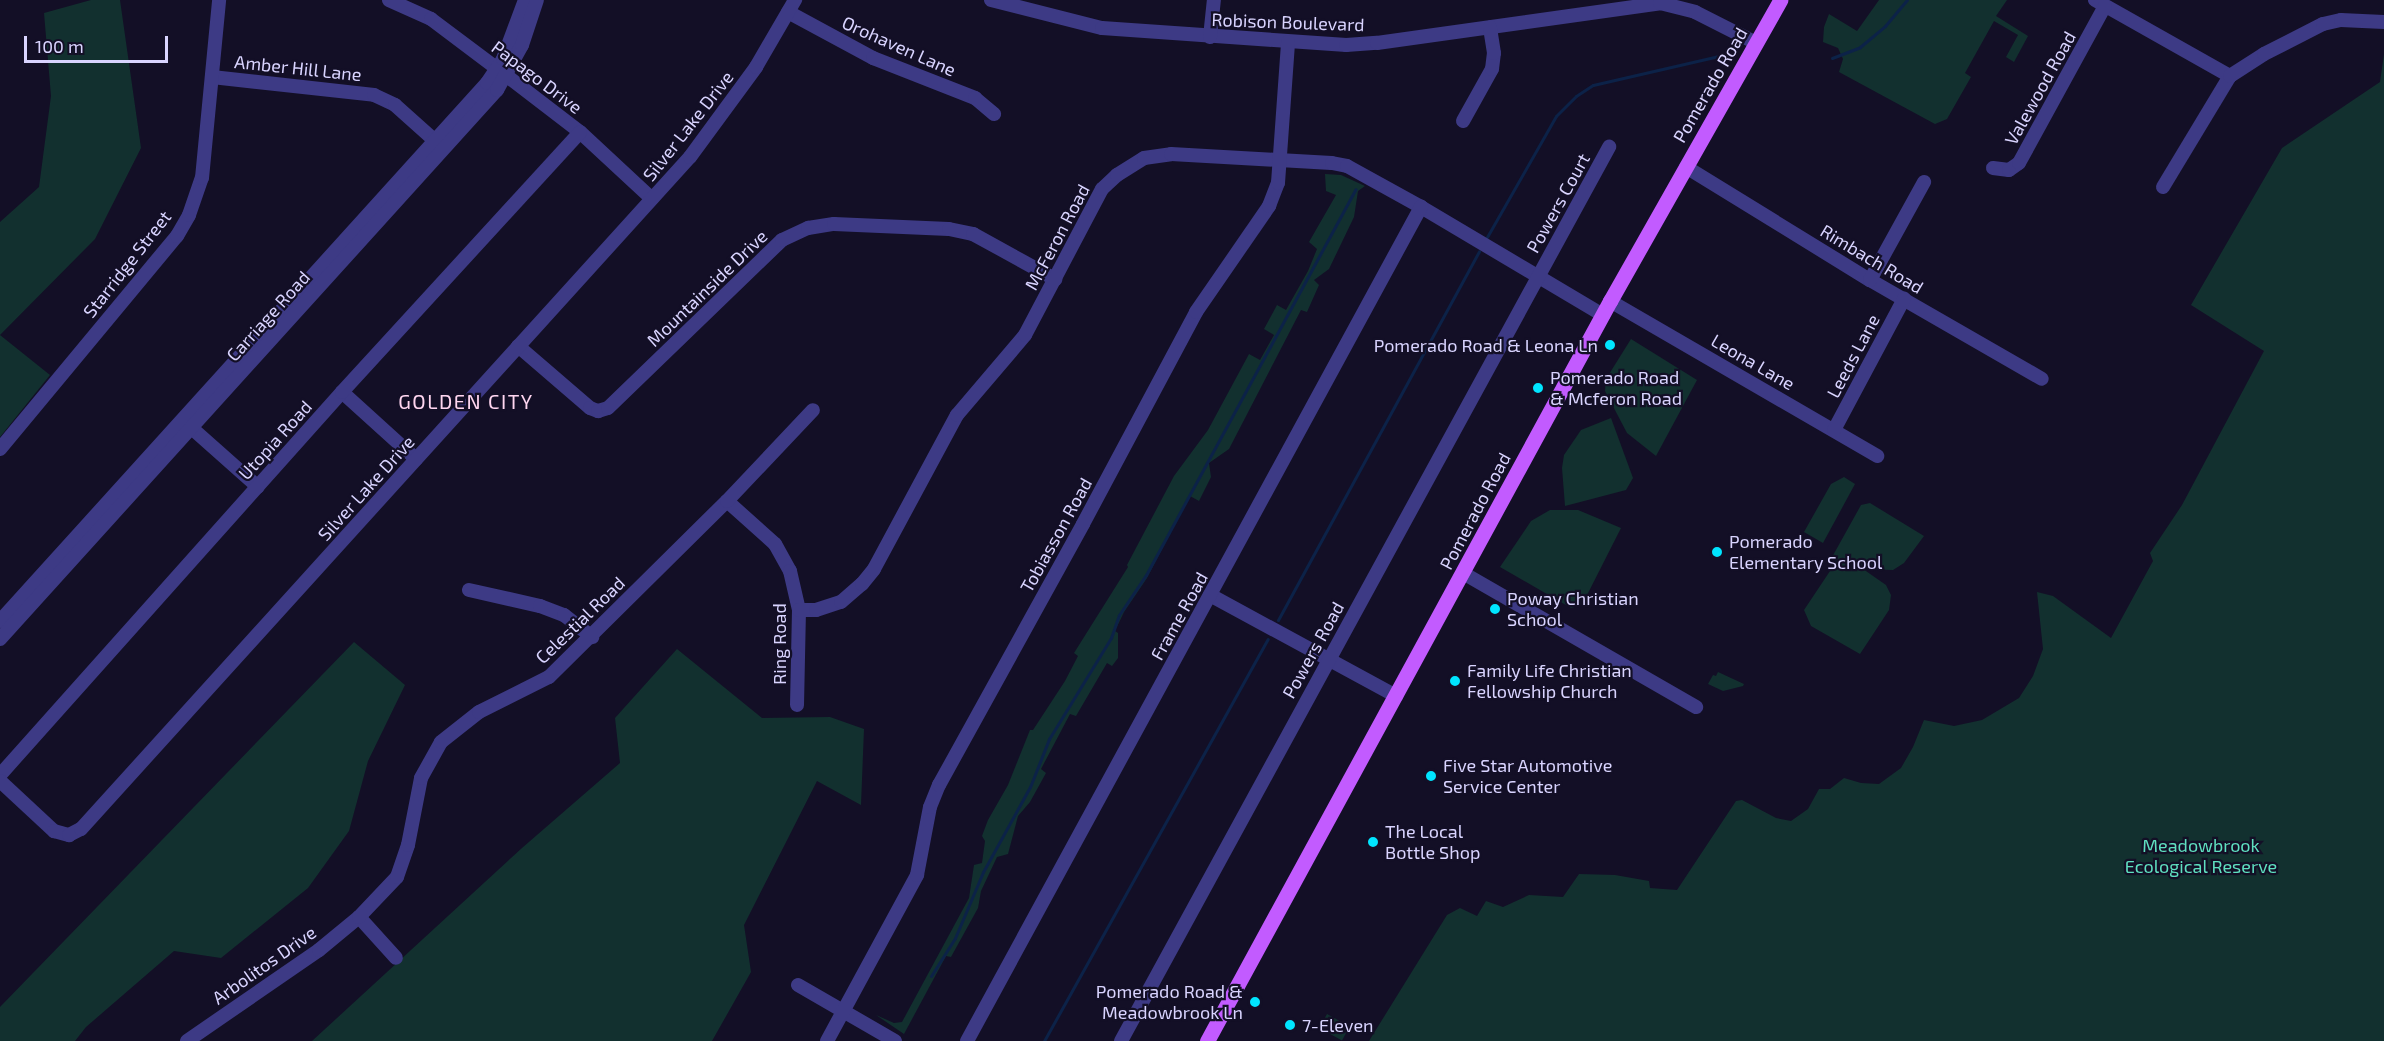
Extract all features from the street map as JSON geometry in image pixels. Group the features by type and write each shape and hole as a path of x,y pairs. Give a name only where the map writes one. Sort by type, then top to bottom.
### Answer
{"main road":[{"name":"Pomerado Road","path":"1207,1041 1610,301 1780,0"}],"street":[{"name":"Starridge Street","path":"0,449 177,236 196,199 202,178 219,0"},
{"name":"Papago Drive","path":"389,0 431,18 580,132 652,199"},
{"name":"Carriage Road","path":"502,72 525,0"},
{"name":"Carriage Road","path":"0,639 187,424 440,144 502,72 522,45 537,0"},
{"name":"Robison Boulevard","path":"991,0 1102,28 1346,45 1377,43 1490,27 1591,6 1660,3 1695,12 1756,44"},
{"path":"1210,37 1214,0"},
{"path":"2100,3 2230,76"},
{"name":"Valewood Road","path":"1994,168 2009,170 2019,163 2100,3"},
{"name":"Orohaven Lane","path":"792,6 873,58 975,98 994,114"},
{"name":"Silver Lake Drive","path":"0,781 54,831 69,835 81,829 690,157 750,76 792,6"},
{"path":"2163,187 2230,76 2264,54 2323,24 2341,20 2384,22"},
{"path":"1463,121 1492,69 1494,53 1490,27"},
{"name":"Tobiasson Road","path":"827,1041 917,875 930,807 939,785 1083,524 1196,312 1269,206 1278,183 1281,161 1288,42"},
{"name":"Amber Hill Lane","path":"212,77 374,94 395,105 440,144"},
{"name":"Utopia Road","path":"0,775 342,392 580,132"},
{"name":"Powers Court","path":"1538,276 1609,147"},
{"name":"McFeron Road","path":"799,610 816,610 841,602 862,584 874,569 957,415 1019,344 1056,279 1102,189 1117,175 1144,158 1171,154 1347,166 1603,315"},
{"name":"Rimbach Road","path":"1686,167 1870,280 2042,379"},
{"path":"1870,280 1924,182"},
{"name":"Frame Road","path":"967,1041 1421,207"},
{"name":"Mountainside Drive","path":"519,346 590,408 598,411 608,408 782,240 808,228 834,224 949,229 973,234 1056,279"},
{"name":"Powers Road","path":"1121,1041 1538,276"},
{"name":"Leeds Lane","path":"1834,430 1904,299"},
{"name":"Leona Lane","path":"1610,301 1877,456"},
{"path":"342,392 417,459"},
{"name":"Celestial Road","path":"359,917 397,877 408,845 421,778 441,742 479,712 549,677 727,501 813,410"},
{"name":"Carriage Road","path":"0,621 187,424"},
{"path":"187,424 258,487"},
{"name":"Ring Road","path":"727,501 775,544 790,571 799,610 797,705"},
{"path":"1463,573 1696,707"},
{"path":"469,590 540,606 564,615 592,637"},
{"path":"1210,595 1396,696"},
{"path":"359,917 396,958"},
{"name":"Arbolitos Drive","path":"187,1041 319,950 359,917"},
{"path":"798,986 896,1041"}],"green space":[{"path":"91,0 120,0 141,148 95,239 0,335 0,222 39,187 51,96 44,13"},
{"path":"1879,0 2007,0 1996,16 2028,36 2014,62 2006,57 2018,35 1994,21 1965,73 1971,77 1947,119 1935,124 1839,72 1843,59 1838,48 1823,42 1824,27 1829,14 1857,31"},
{"name":"Meadowbrook Ecological Reserve","path":"2384,54 2384,1041 1369,1041 1447,915 1460,908 1477,916 1486,901 1503,907 1529,895 1563,897 1579,874 1615,875 1649,881 1650,888 1677,890 1736,801 1742,800 1776,818 1791,821 1808,809 1819,789 1830,789 1844,778 1861,783 1879,784 1901,768 1924,720 1954,726 1982,720 2019,698 2033,676 2043,649 2037,592 2053,596 2111,638 2153,561 2150,553 2182,505 2264,351 2191,305 2282,148 2380,82"},
{"path":"1325,174 1341,175 1365,186 1358,191 1354,217 1329,269 1314,280 1319,285 1307,312 1301,310 1229,449 1209,463 1211,477 1199,501 1190,496 1147,578 1124,612 1115,631 1118,633 1118,658 1112,666 1107,663 1076,716 1070,714 1041,769 1046,773 1030,802 1018,816 1008,854 997,857 981,891 978,908 951,957 946,956 904,1034 876,1015 894,1023 902,1022 969,898 974,865 982,863 985,841 982,836 988,820 1008,785 1030,730 1033,730 1065,681 1078,656 1074,653 1128,567 1174,476 1208,430 1249,354 1260,360 1274,335 1264,329 1277,305 1286,310 1308,271 1317,249 1309,242 1336,195 1326,191"},
{"path":"0,335 50,375 0,437"},
{"path":"1631,339 1697,380 1656,456 1627,433 1605,391 1606,379"},
{"path":"1611,418 1633,478 1626,490 1565,506 1562,468 1564,455 1581,430"},
{"path":"1844,477 1855,484 1823,543 1804,532 1831,484"},
{"path":"1870,503 1924,536 1904,563 1893,570 1863,569 1886,585 1891,595 1889,610 1860,654 1811,626 1804,610 1836,562 1831,559 1861,505"},
{"path":"1550,510 1578,510 1621,528 1582,605 1571,608 1500,567 1531,521"},
{"path":"354,642 405,685 368,761 349,831 308,888 221,958 174,951 86,1027 75,1041 0,1041 0,1007"},
{"path":"677,649 762,718 830,717 864,729 861,805 817,781 744,925 751,972 712,1041 312,1041 522,848 620,763 615,718"},
{"path":"1718,672 1744,684 1743,686 1723,691 1708,684 1713,675 1716,676"},
{"path":"1327,1014 1350,1027 1342,1041 1319,1028"}],"waterway":[{"path":"1832,58 1860,47 1885,26 1907,0"},
{"path":"1487,237 1556,116 1576,96 1593,85 1727,54"},
{"path":"931,976 955,938 983,872 1030,787 1049,739 1111,638 1119,615 1146,575 1356,189"},
{"path":"1278,620 1479,251"},
{"path":"1044,1041 1268,639"}],"place":[{"name":"Pomerado Road & Leona Ln","path":"1610,345"},
{"name":"Pomerado Road & Mcferon Road","path":"1538,388"},
{"name":"Pomerado Elementary School","path":"1717,552"},
{"name":"Poway Christian School","path":"1495,609"},
{"name":"Family Life Christian Fellowship Church","path":"1455,681"},
{"name":"Five Star Automotive Service Center","path":"1431,776"},
{"name":"The Local Bottle Shop","path":"1373,842"},
{"name":"Pomerado Road & Meadowbrook Ln","path":"1255,1002"},
{"name":"7-Eleven","path":"1290,1025"}],"district":[{"name":"GOLDEN CITY","path":"466,401"}]}
